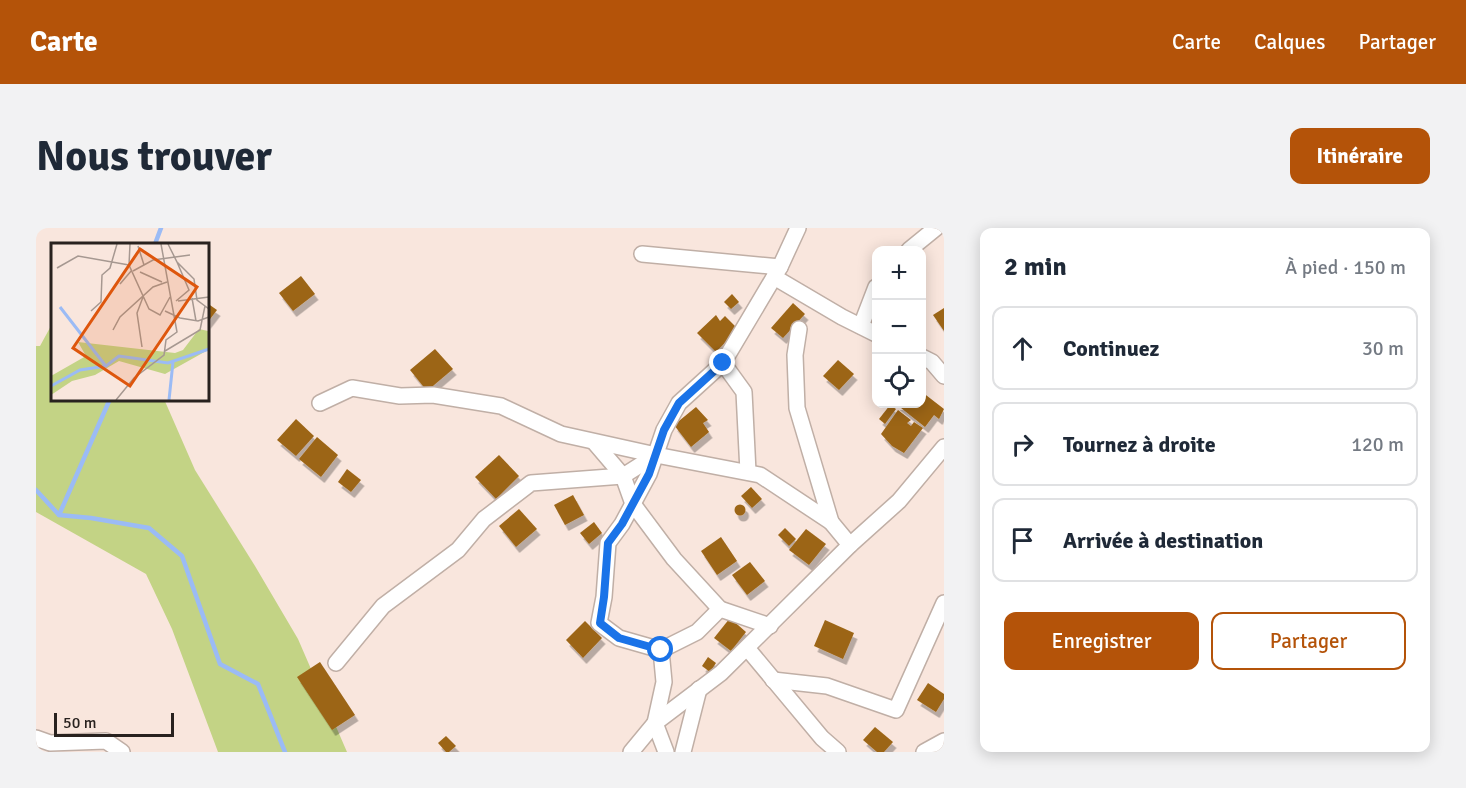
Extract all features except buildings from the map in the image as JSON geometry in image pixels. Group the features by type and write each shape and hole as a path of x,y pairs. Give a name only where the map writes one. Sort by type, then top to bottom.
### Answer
{"street":[{"path":"720,609 697,632 661,650 619,638 600,623 608,543 649,474 664,430 679,403 723,363 777,272 797,228"},
{"path":"914,246 936,228"},
{"path":"642,254 777,272 872,332"},
{"path":"861,327 872,298"},
{"path":"799,329 795,354 797,408 831,522"},
{"path":"926,359 932,362 944,376"},
{"path":"723,363 744,392 748,472"},
{"path":"320,403 352,388 400,396 433,395 501,406 561,434 760,475 831,522 850,544"},
{"path":"594,442 623,476 633,504 674,559 720,609 770,626"},
{"path":"631,752 655,723 721,673 770,626 850,544 898,501 944,447"},
{"path":"336,663 383,606 458,550 484,519 531,483 623,476 656,455"},
{"path":"773,680 826,686 896,710 944,603"},
{"path":"747,648 822,738 838,752"},
{"path":"661,650 664,682 655,723 666,752"},
{"path":"682,752 699,689"},
{"path":"36,738 50,743 106,741 122,752"},
{"path":"924,752 944,741"}],"green space":[{"path":"51,326 51,400 164,400 195,470 298,639 347,752 218,752 172,629 146,574 36,512 36,346 40,346"}],"waterway":[{"path":"155,243 161,228"},
{"path":"59,515 110,400"},
{"path":"36,490 59,515 149,528 182,556 220,664 258,684 285,752"}],"route":[{"path":"661,650 619,638 600,623 608,543 622,524 649,474 664,430 679,403 723,363"}]}
